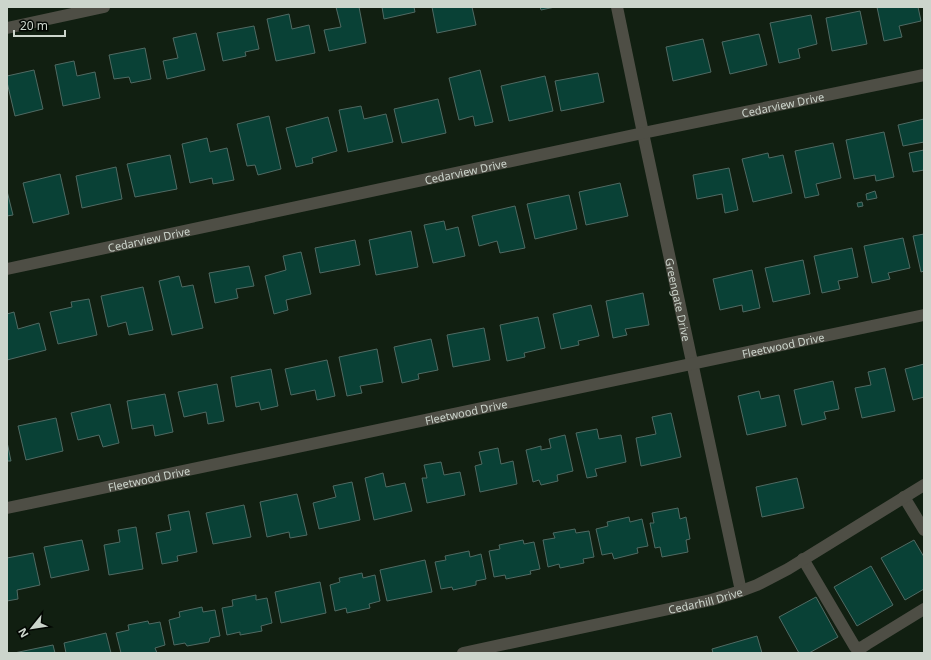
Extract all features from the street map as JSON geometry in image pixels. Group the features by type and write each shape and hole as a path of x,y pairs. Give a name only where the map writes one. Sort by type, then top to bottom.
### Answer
{"street":[{"path":"7,28 104,7"},
{"name":"Greengate Drive","path":"617,7 642,133 741,591"},
{"name":"Cedarview Drive","path":"7,269 642,133 924,75"},
{"name":"Fleetwood Drive","path":"7,508 924,315"},
{"name":"Cedarhill Drive","path":"463,653 485,651 711,600 741,591 757,585 803,560 924,485"},
{"path":"904,497 924,530"},
{"path":"803,560 855,647 861,648 924,608"}],"building":[{"path":"336,7 359,7 366,43 329,51 324,30 341,27"},
{"path":"382,7 414,7 415,12 384,19"},
{"path":"432,7 472,7 476,25 437,33"},
{"path":"540,7 555,7 541,10"},
{"path":"877,7 918,7 921,21 899,26 902,37 884,41"},
{"path":"860,11 867,44 832,51 826,18"},
{"path":"289,14 292,29 309,25 315,53 276,61 267,19"},
{"path":"811,15 817,44 798,49 800,58 779,63 770,23"},
{"path":"254,26 259,49 245,52 246,56 223,61 217,33"},
{"path":"196,33 205,70 167,79 163,61 178,58 173,38"},
{"path":"759,34 767,65 730,74 722,42"},
{"path":"703,39 711,72 673,81 666,47"},
{"path":"145,48 151,79 131,83 129,77 114,79 109,55"},
{"path":"74,61 77,76 95,72 100,98 63,106 55,65"},
{"path":"34,70 43,109 15,116 7,76"},
{"path":"480,70 493,122 475,126 473,116 459,120 449,78"},
{"path":"598,73 604,102 561,111 555,81"},
{"path":"545,76 553,111 509,121 501,86"},
{"path":"438,99 446,133 402,143 394,109"},
{"path":"361,106 364,119 386,114 393,142 348,152 339,110"},
{"path":"269,116 281,169 258,175 255,165 247,166 237,124"},
{"path":"328,117 337,151 312,158 313,163 296,167 286,128"},
{"path":"924,119 924,142 903,146 898,125"},
{"path":"884,132 894,177 876,181 875,175 854,179 846,140"},
{"path":"207,138 210,152 227,148 234,180 213,184 212,178 190,183 182,144"},
{"path":"833,143 841,178 816,184 819,195 805,198 795,151"},
{"path":"924,150 924,170 913,172 909,153"},
{"path":"768,153 769,158 783,155 792,193 753,202 742,159"},
{"path":"170,155 177,189 135,197 127,164"},
{"path":"116,167 122,199 82,208 76,176"},
{"path":"729,168 738,210 725,213 722,194 697,199 693,175"},
{"path":"60,174 69,214 33,223 23,183"},
{"path":"620,183 628,216 586,225 579,192"},
{"path":"7,191 13,215 7,216"},
{"path":"875,191 877,198 867,200 866,194"},
{"path":"569,195 577,229 535,239 527,204"},
{"path":"862,202 863,206 858,207 857,203"},
{"path":"515,206 525,248 500,253 497,241 479,246 472,216"},
{"path":"444,221 446,230 458,227 465,256 433,263 424,225"},
{"path":"411,231 418,267 376,275 369,240"},
{"path":"924,234 924,271 921,272 913,236"},
{"path":"903,238 910,268 888,273 890,279 872,283 864,246"},
{"path":"355,240 360,265 320,273 315,248"},
{"path":"852,248 858,277 838,281 840,289 822,293 814,256"},
{"path":"301,252 311,294 286,300 288,310 274,314 265,276 286,270 283,256"},
{"path":"803,260 810,294 773,302 765,268"},
{"path":"249,266 254,286 236,289 238,298 215,303 209,273"},
{"path":"752,270 760,308 743,312 742,305 720,310 713,279"},
{"path":"179,276 182,287 193,285 203,328 172,335 159,281"},
{"path":"143,287 153,330 129,335 126,322 108,327 101,296"},
{"path":"643,293 649,325 625,329 627,335 613,338 606,301"},
{"path":"89,299 97,335 58,344 50,312 72,307 71,302"},
{"path":"591,305 599,336 578,341 579,345 561,349 553,314"},
{"path":"14,312 18,329 39,323 46,350 7,360 7,314"},
{"path":"538,317 545,348 524,353 525,357 507,361 500,325"},
{"path":"484,328 490,360 453,367 447,335"},
{"path":"431,339 438,370 418,374 419,379 402,383 394,347"},
{"path":"377,349 383,382 360,386 362,393 347,396 339,357"},
{"path":"327,360 335,396 317,400 315,390 291,395 285,369"},
{"path":"924,364 924,397 913,400 905,369"},
{"path":"885,368 895,411 862,418 855,388 871,385 868,372"},
{"path":"271,369 278,406 261,410 259,402 236,407 231,377"},
{"path":"833,381 839,409 824,412 826,419 802,425 794,390"},
{"path":"217,384 224,421 208,424 206,412 184,417 178,392"},
{"path":"759,391 761,399 779,395 786,426 747,435 738,396"},
{"path":"165,394 173,432 155,436 153,425 132,429 127,401"},
{"path":"110,404 119,443 103,447 99,435 78,440 71,413"},
{"path":"671,413 681,457 641,466 636,438 656,434 652,417"},
{"path":"56,418 63,451 26,460 18,426"},
{"path":"597,429 599,439 621,435 626,462 595,469 597,476 587,478 576,433"},
{"path":"565,435 573,471 557,475 558,481 541,485 539,480 533,482 526,450 541,446 541,450 551,448 549,439"},
{"path":"7,442 11,461 7,461"},
{"path":"498,448 501,464 513,461 517,484 480,492 475,466 482,464 479,452"},
{"path":"441,462 444,475 460,472 465,495 427,503 422,478 427,478 424,465"},
{"path":"383,473 386,487 405,483 412,511 374,520 365,478"},
{"path":"797,478 804,508 762,517 756,487"},
{"path":"352,482 360,520 319,529 313,503 336,497 333,486"},
{"path":"297,494 307,535 290,538 289,532 267,537 260,502"},
{"path":"244,505 251,537 213,544 206,513"},
{"path":"678,508 680,519 686,517 690,539 686,540 688,552 662,557 660,547 655,548 650,523 654,523 652,513"},
{"path":"189,511 197,552 177,556 178,561 162,564 156,533 171,530 168,515"},
{"path":"629,517 630,522 642,519 648,546 637,548 638,553 614,559 612,553 602,555 596,529 608,526 607,522"},
{"path":"136,527 143,569 109,575 104,545 120,542 118,530"},
{"path":"575,529 576,533 589,531 594,557 583,559 584,563 560,568 559,564 548,567 543,540 555,538 553,533"},
{"path":"82,540 89,570 51,578 44,547"},
{"path":"523,540 524,544 534,542 540,569 530,571 531,574 506,579 505,575 494,577 489,551 500,549 499,545"},
{"path":"914,540 924,557 924,589 905,600 881,558"},
{"path":"469,551 470,557 481,554 486,579 476,581 476,585 453,590 452,587 441,589 435,562 446,560 445,556"},
{"path":"33,553 40,585 17,590 18,599 7,601 7,558"},
{"path":"425,560 432,592 387,601 380,570"},
{"path":"871,566 893,605 857,626 834,587"},
{"path":"362,573 363,578 375,575 380,601 369,604 370,608 347,613 346,608 335,611 330,585 340,582 339,578"},
{"path":"320,582 326,613 281,623 275,592"},
{"path":"256,595 256,600 267,598 272,623 261,626 262,631 240,635 240,632 227,635 222,608 233,606 232,600"},
{"path":"816,597 838,637 809,653 799,653 779,617"},
{"path":"202,607 203,612 215,610 220,636 210,638 209,642 187,646 185,643 174,645 169,620 180,617 179,612"},
{"path":"148,621 149,624 160,622 165,645 155,648 157,653 121,653 116,633 129,630 128,625"},
{"path":"106,633 111,653 66,653 64,643"},
{"path":"757,636 762,653 713,653 712,649"},
{"path":"53,645 55,653 14,653"}]}
